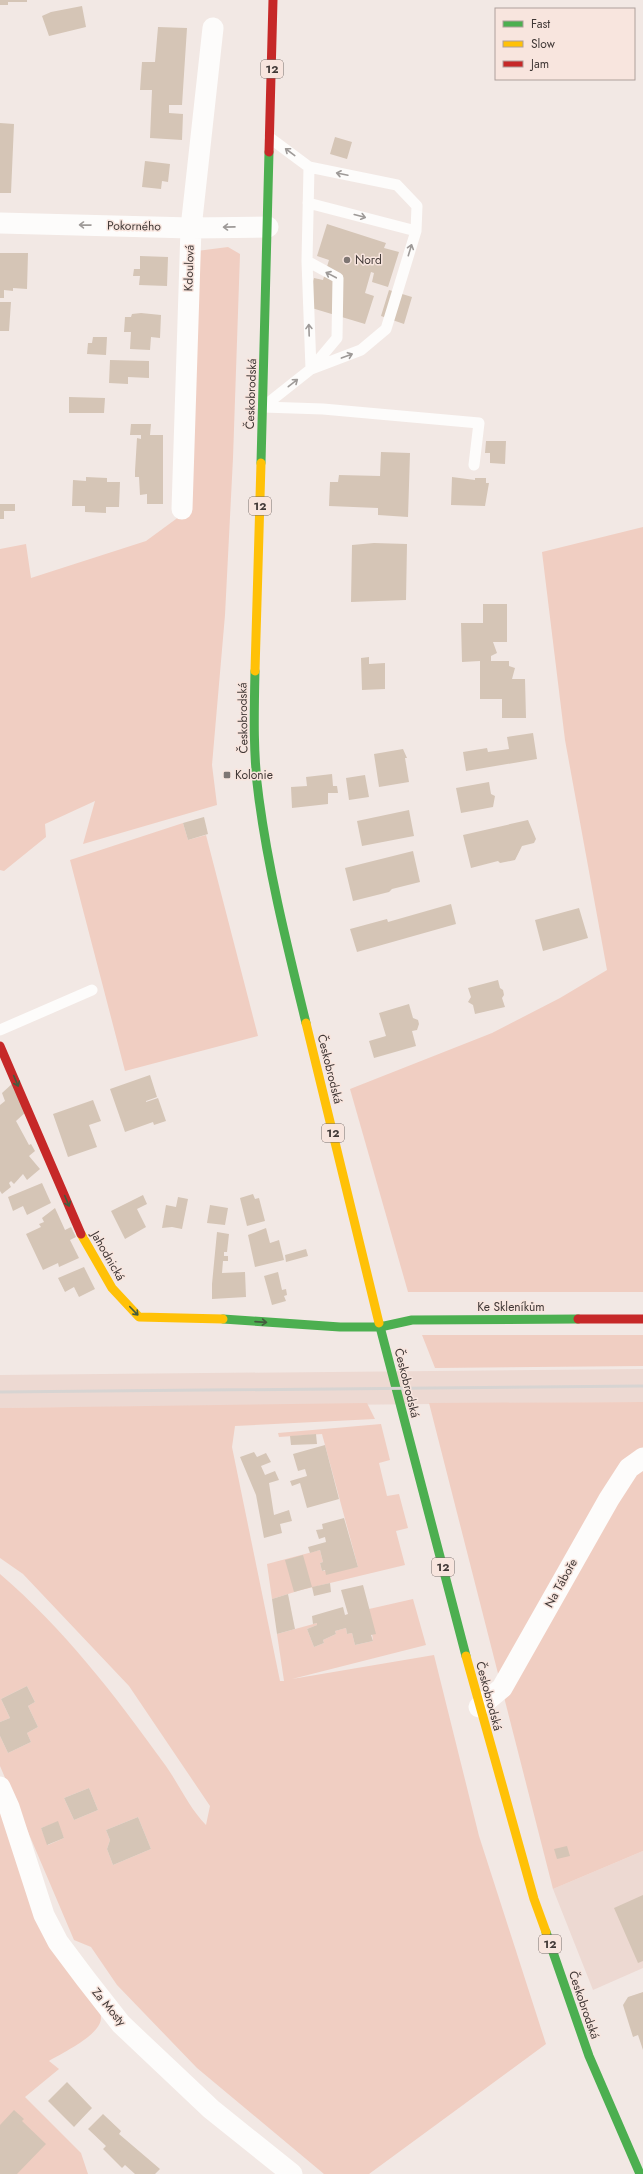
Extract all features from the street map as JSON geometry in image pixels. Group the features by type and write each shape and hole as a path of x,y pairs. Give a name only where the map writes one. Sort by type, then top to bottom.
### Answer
{"main road":[{"name":"Českobrodská","path":"273,0 254,705 258,785 284,932 381,1330 479,1707 534,1900 589,2056 640,2174"},
{"name":"Jahodnická","path":"1,1049 78,1228 112,1288 139,1317 220,1319 381,1330"},
{"name":"Ke Skleníkům","path":"381,1330 412,1320 643,1318"}],"street":[{"name":"Kdoulová","path":"182,509 191,228 213,28"},
{"name":"Pokorného","path":"0,223 191,228 268,227"},
{"name":"Na Táboře","path":"479,1707 502,1688 609,1499 629,1468 643,1458"},
{"name":"Za Mosty","path":"0,1787 13,1820 44,1915 58,1942 85,1978 121,2024 194,2093 292,2174"}],"lane":[{"path":"270,138 309,167 397,186 417,206 416,231 386,329 362,350 311,369"},
{"path":"309,167 306,261 311,369"},
{"path":"308,202 416,231"},
{"path":"263,407 311,369 337,338 338,278 306,261"},
{"path":"263,407 323,409 478,423 474,465"},
{"path":"0,1030 92,990"}],"shaded area":[{"path":"228,247 240,254 233,458 225,615 212,765 217,805 83,844 95,801 45,824 46,837 4,871 0,870 0,549 26,544 31,578 146,541 191,508 197,251"},
{"path":"643,527 643,1292 408,1292 350,1089 492,1033 560,998 607,970 565,740 542,552"},
{"path":"183,823 188,840 206,835 258,1036 125,1071 70,860"},
{"path":"422,1335 643,1335 643,1366 435,1368"},
{"path":"643,1369 643,1402 0,1408 0,1375"},
{"path":"643,1402 643,1851 553,1889 429,1403"},
{"path":"367,1403 375,1419 235,1426 232,1447 280,1681 284,1681 277,1634 317,1623 317,1625 307,1629 314,1647 324,1643 323,1640 336,1634 335,1631 346,1628 347,1634 352,1633 355,1645 373,1641 369,1609 413,1599 426,1645 292,1679 434,1655 479,1836 546,2044 369,2174 324,2174 197,2068 117,1985 91,1947 74,1940 0,1766 0,1736 8,1753 31,1742 27,1733 38,1727 28,1706 35,1702 27,1686 1,1699 10,1718 0,1722 0,1574 67,1640 107,1687 145,1737 194,1811 206,1825 210,1806 129,1686 23,1574 0,1558 0,1408","holes":["89,1788 98,1810 74,1820 64,1798","138,1817 151,1849 113,1865 107,1849 110,1840 106,1830","57,1822 64,1838 48,1845 41,1828"]},
{"path":"381,1424 390,1460 379,1463 387,1496 399,1494 408,1528 396,1531 405,1565 301,1590 272,1599 267,1564 320,1550 323,1562 320,1563 322,1571 358,1567 322,1434 279,1437 278,1433"},
{"path":"0,1800 100,2008 101,2018 95,2031 80,2043 49,2061 59,2069 25,2097 81,2153 88,2174 0,2174"},
{"path":"643,1851 643,1968 593,1990 553,1889"}],"building":[{"path":"0,0 27,0 27,2 8,2 8,5 0,5"},
{"path":"82,6 86,27 49,36 42,16 51,12"},
{"path":"158,27 187,28 182,105 169,105 169,113 183,114 182,140 150,138 152,90 140,90 142,62 155,62"},
{"path":"0,123 14,124 11,193 0,193"},
{"path":"335,137 352,142 347,159 330,154"},
{"path":"145,161 170,164 168,182 162,181 161,189 142,187"},
{"path":"327,224 386,243 384,248 399,252 388,287 372,282 374,273 371,272 365,293 374,296 365,324 305,306 314,278 323,280 329,260 317,256"},
{"path":"0,253 28,253 27,289 13,288 13,291 4,290 4,298 0,298"},
{"path":"140,256 168,257 167,286 139,285 140,276 133,276 134,269 140,269"},
{"path":"389,290 412,297 404,324 381,316"},
{"path":"0,302 11,302 9,331 0,331"},
{"path":"141,313 161,315 160,338 151,337 150,350 130,349 131,332 124,332 125,317 131,317 132,314"},
{"path":"93,337 107,337 106,355 87,354 88,343 92,343"},
{"path":"110,360 149,361 149,378 128,377 128,384 109,383"},
{"path":"69,397 105,398 104,413 69,413"},
{"path":"131,424 151,424 150,435 163,435 163,504 147,504 147,494 140,495 139,477 135,477 135,471 137,438 141,439 141,435 130,435"},
{"path":"486,441 506,441 505,464 490,463 490,453 485,453"},
{"path":"381,452 410,453 408,517 378,515 378,508 329,506 330,482 338,482 339,475 380,476"},
{"path":"86,477 107,478 107,482 120,482 119,507 106,507 106,513 85,512 85,506 72,506 73,480 86,481"},
{"path":"452,477 475,480 475,478 486,478 486,483 489,483 485,506 451,505"},
{"path":"0,504 15,504 15,511 4,511 4,519 0,519"},
{"path":"374,543 407,544 406,600 351,602 352,545"},
{"path":"483,604 507,604 507,642 493,642 497,653 491,656 491,661 509,661 509,666 515,668 512,679 525,679 526,718 502,718 502,699 480,699 480,661 462,662 461,623 483,623"},
{"path":"369,657 369,664 385,663 385,689 362,690 361,658"},
{"path":"533,733 537,759 466,771 463,752 487,748 488,752 509,749 507,737"},
{"path":"403,749 407,758 405,758 409,782 379,787 374,754"},
{"path":"332,774 333,786 337,786 338,793 328,793 328,804 292,808 291,787 307,786 306,777"},
{"path":"365,775 369,797 349,800 346,778"},
{"path":"489,782 491,794 495,796 493,807 461,813 456,788"},
{"path":"409,810 414,836 362,846 357,821"},
{"path":"204,817 208,834 188,840 183,823"},
{"path":"528,820 536,839 534,843 522,846 515,860 500,863 498,861 471,868 463,835"},
{"path":"413,851 420,882 353,901 345,868"},
{"path":"451,904 456,924 357,952 350,929 387,919 388,922"},
{"path":"579,908 588,938 543,951 535,920"},
{"path":"498,980 500,988 503,990 504,995 502,998 505,1007 475,1014 473,1005 468,1002 471,997 468,988"},
{"path":"409,1004 413,1018 418,1020 419,1024 417,1030 412,1031 416,1046 374,1058 369,1041 386,1036 379,1013"},
{"path":"150,1075 157,1097 146,1102 158,1098 166,1121 154,1125 153,1122 125,1132 110,1089"},
{"path":"13,1083 27,1111 16,1121 29,1145 31,1144 35,1151 29,1156 40,1169 27,1180 23,1174 14,1184 11,1181 9,1183 11,1187 2,1194 0,1191 0,1105 5,1101 2,1093"},
{"path":"93,1100 101,1121 89,1125 97,1147 68,1157 53,1114"},
{"path":"42,1183 51,1203 27,1215 23,1206 13,1211 8,1197"},
{"path":"253,1194 255,1199 259,1198 265,1221 247,1226 240,1198"},
{"path":"143,1195 147,1204 137,1209 146,1227 125,1239 111,1211"},
{"path":"178,1197 188,1199 182,1229 172,1227 162,1228 166,1205 176,1207"},
{"path":"210,1205 228,1208 225,1225 207,1223"},
{"path":"55,1208 65,1230 71,1227 76,1237 70,1240 79,1258 59,1267 58,1263 43,1270 26,1234 41,1227 39,1224 44,1222 42,1218"},
{"path":"266,1228 270,1243 279,1240 284,1260 255,1267 248,1235"},
{"path":"217,1232 229,1234 227,1252 224,1252 224,1256 228,1256 228,1261 223,1261 222,1273 245,1272 246,1297 212,1299"},
{"path":"306,1249 308,1256 286,1262 285,1255"},
{"path":"84,1267 95,1289 79,1297 74,1287 65,1292 58,1278"},
{"path":"278,1272 282,1290 286,1289 287,1295 284,1296 286,1301 272,1305 264,1276"},
{"path":"316,1434 317,1444 291,1445 290,1436"},
{"path":"325,1445 339,1499 307,1508 300,1483 292,1486 290,1481 307,1476 305,1469 298,1471 293,1454"},
{"path":"254,1452 257,1457 266,1453 271,1462 261,1466 265,1475 275,1471 279,1480 269,1483 274,1515 289,1510 292,1521 280,1524 282,1533 264,1538 256,1495 240,1457"},
{"path":"344,1518 358,1567 326,1575 325,1570 322,1571 320,1563 323,1562 320,1550 310,1553 308,1547 326,1542 325,1537 319,1539 316,1530 323,1529 322,1524"},
{"path":"303,1555 312,1587 294,1592 285,1560"},
{"path":"330,1583 331,1592 314,1596 312,1587"},
{"path":"363,1585 376,1634 371,1635 373,1641 355,1645 352,1633 347,1634 346,1628 335,1631 336,1634 323,1640 324,1643 314,1647 307,1629 317,1625 317,1623 313,1624 312,1616 343,1607 345,1615 348,1614 341,1590"},
{"path":"288,1594 295,1629 277,1634 272,1599"},
{"path":"27,1686 35,1702 28,1706 38,1727 27,1733 31,1742 8,1753 0,1736 0,1722 10,1718 1,1699"},
{"path":"89,1788 98,1810 74,1820 64,1798"},
{"path":"138,1817 151,1849 113,1865 107,1849 110,1840 106,1830"},
{"path":"58,1821 64,1838 47,1845 41,1828"},
{"path":"567,1846 570,1856 557,1859 554,1849"},
{"path":"643,1895 643,1961 638,1963 614,1908"},
{"path":"643,1992 643,2050 638,2035 633,2037 623,2005 628,1997"},
{"path":"67,2082 92,2108 74,2127 48,2101"},
{"path":"14,2110 24,2119 22,2121 46,2144 17,2174 0,2174 0,2125"},
{"path":"103,2114 121,2131 119,2134 160,2169 155,2174 135,2174 125,2165 122,2168 103,2149 106,2146 88,2129"}],"railway":[{"path":"0,1392 643,1386"}],"traffic: fast":[{"path":"261,463 269,152"},
{"path":"255,671 255,751 257,783 263,827 286,939 306,1023"},
{"path":"223,1319 340,1327 380,1327 412,1320 578,1319"},
{"path":"379,1323 466,1656"},
{"path":"546,1932 589,2056 640,2174"}],"traffic: slow":[{"path":"255,671 261,463"},
{"path":"306,1023 379,1323"},
{"path":"81,1234 112,1288 139,1317 223,1319"},
{"path":"466,1656 534,1899 546,1932"}],"traffic: jam":[{"path":"269,152 273,0"},
{"path":"0,1046 81,1234"},
{"path":"578,1319 643,1319"}],"place":[{"name":"Nord","path":"347,260"},
{"name":"Kolonie","path":"227,775"}]}
